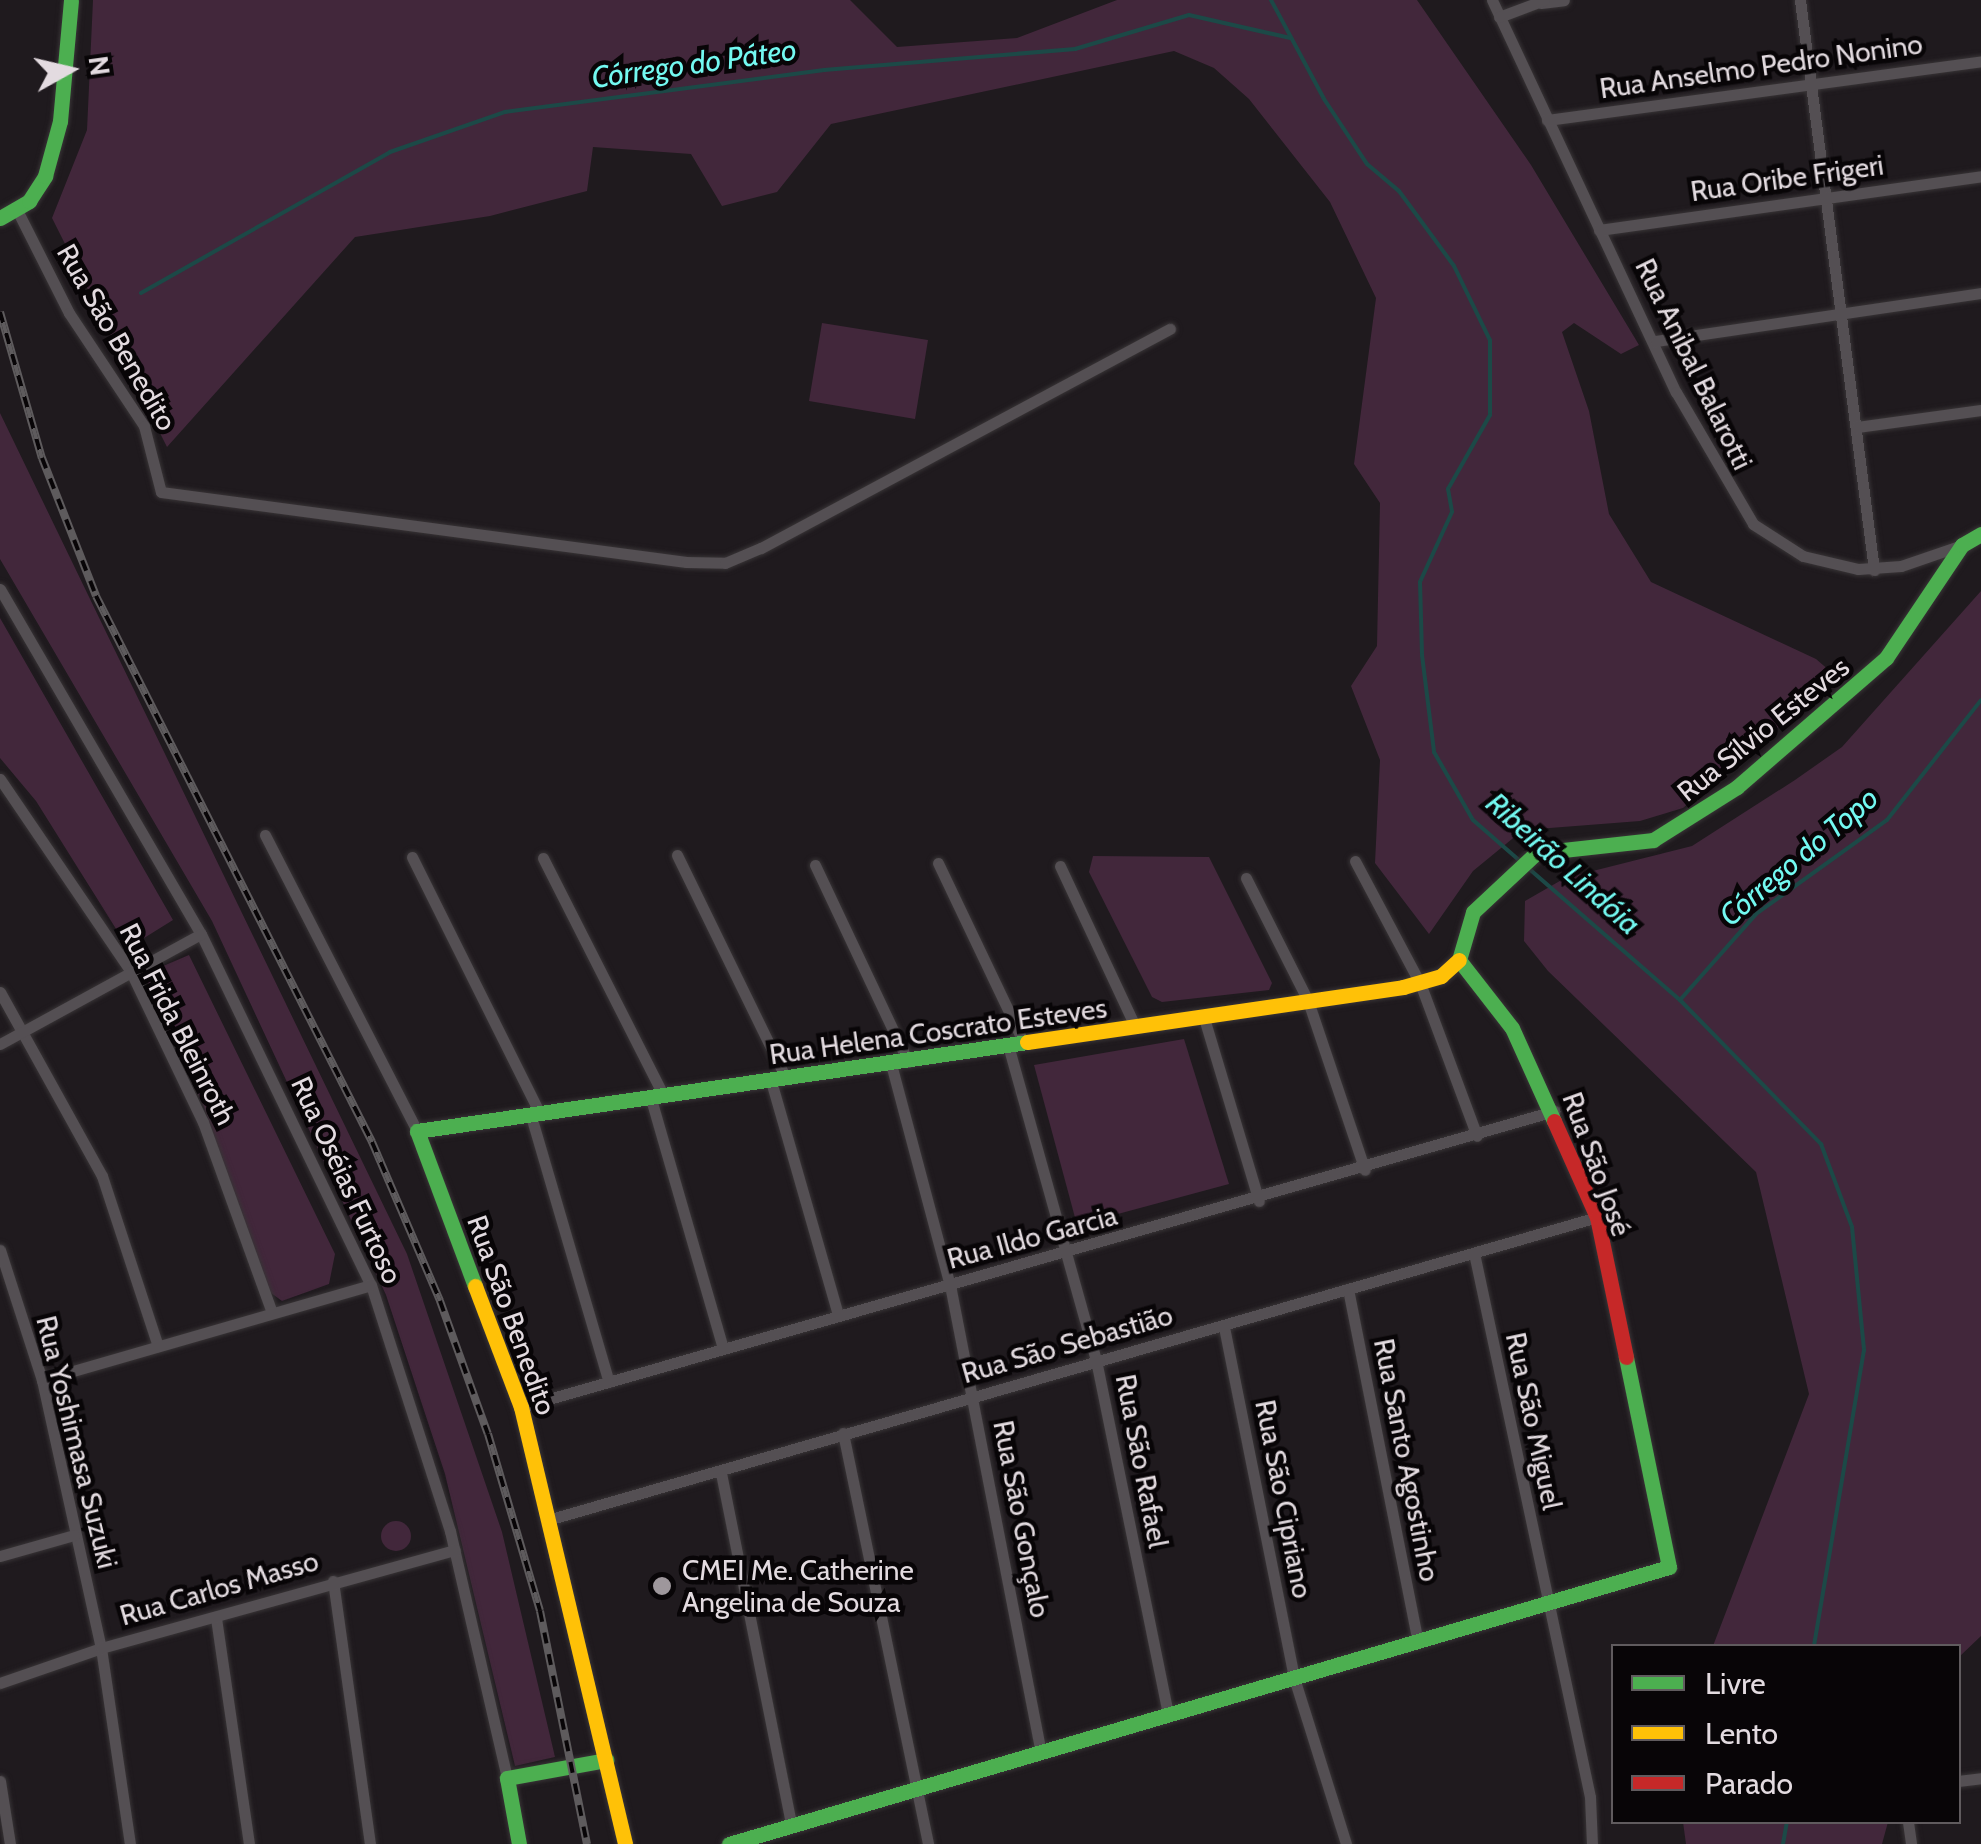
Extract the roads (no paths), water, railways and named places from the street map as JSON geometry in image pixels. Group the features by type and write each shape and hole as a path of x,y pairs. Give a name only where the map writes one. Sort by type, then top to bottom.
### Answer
{"street":[{"path":"0,218 17,210 37,191 54,148 70,0"},
{"name":"Rua Anibal Balarotti","path":"1492,0 1714,466 1754,524 1803,556 1874,570 1962,545 1981,534"},
{"path":"1499,17 1543,2 1564,0"},
{"path":"1800,0 1874,570"},
{"name":"Rua Anselmo Pedro Nonino","path":"1547,120 1981,61"},
{"name":"Rua Oribe Frigeri","path":"1599,230 1981,176"},
{"name":"Rua São Benedito","path":"17,210 69,313 144,426 161,492 724,563 1170,330"},
{"path":"1656,341 1841,310 1981,293"},
{"path":"1857,427 1981,410"},
{"name":"Rua Sílvio Esteves","path":"1459,960 1474,912 1536,853 1653,840 1709,810 1886,658 1962,545"},
{"name":"Rua Oséias Furtoso","path":"0,589 201,934 372,1285 455,1550 519,1844"},
{"name":"Rua Frida Bleinroth","path":"0,779 130,972 203,1122 272,1312"},
{"name":"Rua São Benedito","path":"265,835 417,1131 521,1407 625,1844"},
{"path":"677,856 779,1079 838,1316"},
{"path":"412,857 536,1115 609,1382"},
{"path":"543,858 658,1098 723,1349"},
{"path":"1355,861 1420,983 1477,1136"},
{"name":"Rua São Rafael","path":"938,863 1016,1044 1096,1360 1168,1716"},
{"path":"815,865 908,1062"},
{"path":"1060,866 1136,1028"},
{"path":"1246,878 1308,1002 1366,1170"},
{"path":"0,1044 201,934"},
{"name":"Rua Helena Coscrato Esteves","path":"417,1131 1308,1002 1420,983 1459,960"},
{"name":"Rua São José","path":"1459,960 1512,1028 1554,1111 1596,1216 1669,1567 1545,1600"},
{"path":"0,992 25,1030 102,1176 158,1346"},
{"path":"1204,1018 1259,1200"},
{"name":"Rua São Gonçalo","path":"890,1064 950,1285 1041,1752"},
{"name":"Rua Ildo Garcia","path":"521,1407 1366,1170 1554,1111"},
{"name":"Rua São Sebastião","path":"550,1519 720,1473 842,1433 1224,1327 1596,1216"},
{"name":"Rua Yoshimasa Suzuki","path":"0,1250 42,1380 101,1648 130,1844"},
{"name":"Rua São Miguel","path":"1474,1253 1590,1797 1592,1844"},
{"path":"42,1380 372,1285"},
{"name":"Rua Santo Agostinho","path":"1348,1289 1418,1641"},
{"name":"Rua São Cipriano","path":"1224,1327 1295,1681 1346,1844"},
{"path":"842,1433 928,1844"},
{"path":"720,1473 792,1826"},
{"path":"0,1556 74,1535"},
{"name":"Rua Carlos Masso","path":"0,1683 101,1648 455,1550"},
{"path":"333,1581 370,1844"},
{"path":"729,1844 1295,1681 1545,1600"},
{"path":"216,1618 249,1844"},
{"path":"507,1778 606,1760"},
{"path":"0,1781 10,1844"}],"waterway":[{"name":"Ribeirão Lindóia","path":"1271,0 1324,99 1367,164 1399,191 1454,266 1490,340 1490,415 1448,489 1452,512 1420,582 1422,655 1434,752 1473,820 1520,861"},
{"name":"Córrego do Páteo","path":"141,293 390,152 505,112 824,70 1075,49 1189,15 1290,38"},
{"name":"Córrego do Topo","path":"1680,1000 1756,914 1887,820 1981,700"},
{"name":"Ribeirão Lindóia","path":"1527,867 1680,1000 1821,1144 1852,1227 1864,1350 1814,1644"},
{"name":"Ribeirão Lindóia","path":"1783,1844 1787,1824"}],"railway":[{"path":"0,312 42,458 96,596 372,1142 440,1301 488,1434 540,1611 587,1844"}],"place":[{"name":"CMEI Me. Catherine Angelina de Souza","path":"662,1586"}]}
